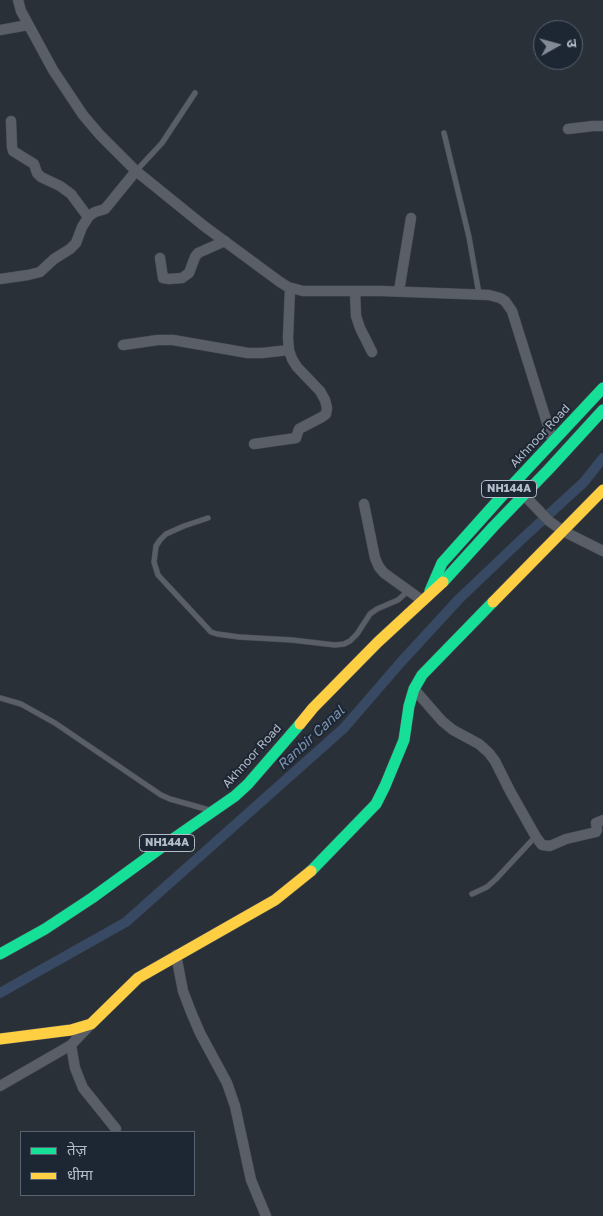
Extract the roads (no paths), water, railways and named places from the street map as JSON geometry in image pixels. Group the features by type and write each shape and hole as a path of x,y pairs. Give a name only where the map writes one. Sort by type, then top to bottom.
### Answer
{"main road":[{"name":"Akhnoor Road","path":"424,600 442,563 603,388"},
{"name":"Akhnoor Road","path":"0,954 66,916 235,796 248,784 313,708 356,664 448,578 493,527 603,410"},
{"path":"0,1038 71,1030 90,1024 138,978 275,900 306,876 376,804 386,786 404,740 409,706 414,690 422,675 603,490"}],"street":[{"path":"17,3 53,70 83,115 100,135 136,171 280,282 290,288 302,291 489,295 505,301 512,311 553,442"},
{"path":"0,30 28,26"},
{"path":"11,121 13,151 34,163 37,173 41,177 60,186 71,194 88,217"},
{"path":"568,129 603,126"},
{"path":"0,279 28,276 40,272 54,259 66,252 76,242 88,217 92,213 105,209 136,171"},
{"path":"399,292 410,218"},
{"path":"160,258 163,278 182,278 189,274 195,257 198,254 225,241"},
{"path":"254,444 296,438 299,428 322,418 326,414 325,400 297,367 289,350 290,288"},
{"path":"355,291 356,316 372,352"},
{"path":"123,346 158,340 173,340 248,353 289,350"},
{"path":"524,495 562,531 603,551"},
{"path":"364,504 373,551 378,566 384,573 408,591 424,600"},
{"path":"414,690 442,721 453,730 479,744 489,753 542,845 550,846 566,839 596,832 596,823 603,820"},
{"path":"176,955 183,991 190,1012 230,1091 251,1180 266,1216"},
{"path":"0,1086 71,1045 90,1024"},
{"path":"71,1045 75,1068 84,1088 116,1130"}],"lane":[{"path":"136,171 162,143 195,93"},
{"path":"444,133 469,236 479,295"},
{"path":"208,518 166,534 156,546 154,562 158,575 211,632 239,637 335,645 344,644 357,634 370,614 398,600 408,591"},
{"path":"0,698 21,704 55,723 161,795 214,811"},
{"path":"472,894 487,887 496,879 536,837"}],"waterway":[{"name":"Ranbir Canal","path":"0,993 126,922 344,728 459,599 584,482 603,458"}]}
